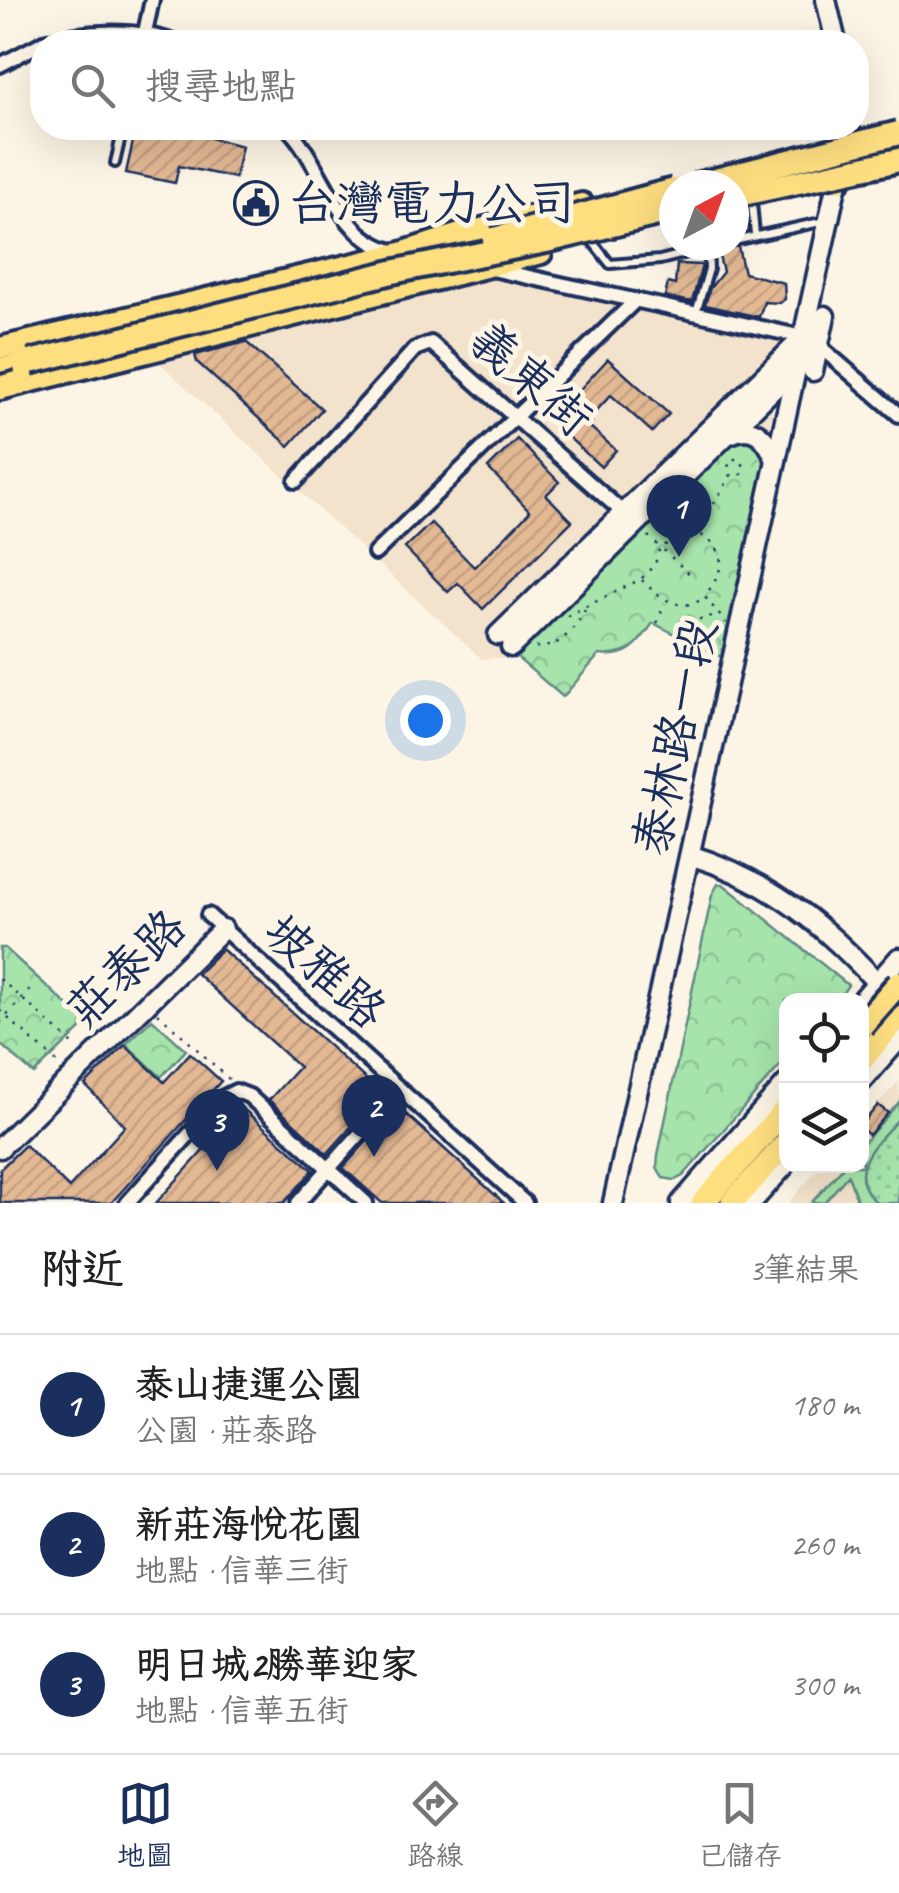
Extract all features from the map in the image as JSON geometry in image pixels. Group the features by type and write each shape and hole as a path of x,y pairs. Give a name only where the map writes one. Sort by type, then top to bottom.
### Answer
{"highway":[{"path":"869,137 899,129"},
{"path":"749,170 859,140"},
{"path":"836,182 852,141 899,146"},
{"path":"749,200 899,160"},
{"path":"0,370 659,194"},
{"path":"396,262 546,241 659,214"},
{"path":"869,1013 888,982"},
{"path":"869,1051 899,1016"},
{"path":"703,1203 779,1117"},
{"path":"732,1203 779,1151"}],"main road":[{"path":"869,137 899,129"},
{"path":"0,348 396,262 457,235 852,141"},
{"path":"749,200 899,168"},
{"path":"635,191 627,200 627,212 643,228"},
{"path":"0,390 659,224"},
{"path":"117,320 134,332 138,341 134,350 117,360"}],"street":[{"path":"145,30 152,0"},
{"path":"826,0 833,30"},
{"path":"0,65 30,50"},
{"path":"299,140 358,233 396,262 481,267 811,341 899,415"},
{"name":"泰林路一段","path":"613,1203 776,460 811,341 836,182"},
{"path":"375,552 635,300"},
{"name":"泰林路一段","path":"811,341 824,316"},
{"path":"636,525 811,341"},
{"name":"義東街","path":"296,481 415,349 426,342 436,345 636,525"},
{"path":"505,641 636,525 725,436 804,369"},
{"path":"725,436 737,430 760,434 776,460"},
{"path":"690,855 724,866 770,890 888,982 899,1007"},
{"name":"坡雅路","path":"208,915 524,1203"},
{"name":"莊泰路","path":"0,1148 223,929"},
{"path":"888,982 899,958"},
{"path":"869,1073 899,1039"},
{"path":"298,1203 400,1090"},
{"path":"682,1203 779,1092"},
{"path":"128,1203 222,1098 243,1094 366,1203"},
{"path":"751,1203 779,1172"}],"lane":[{"path":"115,162 120,140"},
{"path":"749,237 828,220"},
{"path":"749,222 755,235"},
{"path":"592,241 610,264 660,260"},
{"path":"696,313 709,260"}],"path":[{"path":"698,532 731,475"},
{"path":"636,525 693,577"},
{"path":"641,579 665,601 682,605 699,603 720,572 721,562 710,540 698,532 686,531 660,547"},
{"path":"567,616 641,579 655,564 660,547"},
{"path":"705,597 727,624"},
{"path":"658,623 665,601"},
{"path":"536,647 548,648 559,642 576,626 586,609"},
{"path":"689,622 717,615"},
{"path":"0,979 75,1046"},
{"path":"0,1023 34,985"},
{"path":"147,1003 243,1094"},
{"path":"0,1011 58,1062"}],"shaded area":[{"path":"515,266 786,325 766,449 732,440 516,657 482,659 154,358"},
{"path":"899,1081 899,1203 788,1203 815,1173 869,1173 869,1113"}],"green space":[{"path":"750,435 766,449 765,459 721,657 653,623 625,652 599,655 563,697 516,657 732,440"},
{"path":"718,884 723,884 848,985 843,993 779,993 779,1067 683,1176 675,1180 663,1178 657,1167 658,1155 712,895"},
{"path":"0,948 5,948 87,1023 34,1074 0,1044"},
{"path":"152,1019 186,1050 161,1077 126,1044"},
{"path":"899,1102 899,1118 869,1154 869,1137"},
{"path":"899,1118 899,1203 877,1203 867,1191 863,1173 869,1173 869,1154"},
{"path":"838,1173 863,1173 867,1191 877,1203 858,1203 848,1175 824,1203 812,1202"}],"building":[{"path":"133,140 219,140 242,146 235,178 179,166 175,183 126,173"},
{"path":"720,260 741,260 744,273 784,283 785,299 780,303 764,302 759,317 705,305 710,288 723,272"},
{"path":"677,264 702,265 692,302 665,297 668,283 675,285"},
{"path":"246,342 322,409 289,446 197,362 195,355"},
{"path":"608,359 669,414 652,432 611,395 589,419 589,426 616,450 601,467 544,415 563,395 569,401"},
{"path":"517,439 559,482 546,495 572,521 483,609 458,583 448,592 405,548 431,523 474,567 504,538 530,511 488,468"},
{"path":"222,949 381,1093 327,1154 269,1100 299,1067 197,974"},
{"path":"125,1045 164,1082 190,1053 221,1081 111,1203 0,1203 0,1169 25,1145 69,1188 125,1126 85,1085"},
{"path":"878,1105 888,1113 869,1135 869,1116"},
{"path":"398,1107 504,1203 382,1203 343,1168"},
{"path":"242,1108 313,1170 284,1203 156,1203"}],"railway":[{"path":"749,180 899,142"},
{"path":"0,374 659,209"}],"place":[{"name":"台灣電力公司","path":"256,203"},
{"name":"泰山捷運公園","path":"679,557"},
{"name":"新莊海悅花園","path":"374,1157"},
{"name":"明日城2勝華迎家","path":"217,1171"}]}
